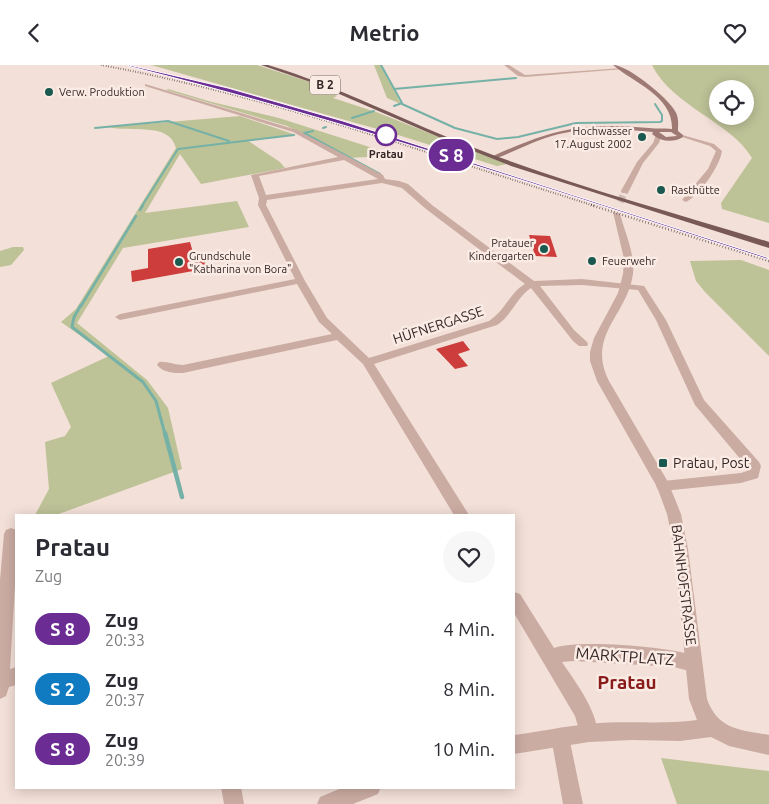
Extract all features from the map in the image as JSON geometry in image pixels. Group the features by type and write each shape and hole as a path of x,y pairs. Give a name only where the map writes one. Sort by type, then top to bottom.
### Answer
{"main road":[{"name":"B 2","path":"263,65 326,85 423,129 495,157 613,193"},
{"name":"B 2","path":"274,65 338,86 440,130 613,193 623,202 769,245"},
{"path":"615,65 668,106 674,115 674,123 678,135"},
{"path":"656,134 667,130 674,123"},
{"path":"495,157 552,134 567,131 600,128 637,129 671,139 678,135"},
{"path":"667,130 678,135"},
{"name":"B 2","path":"623,202 769,239"}],"street":[{"path":"506,65 520,75 622,69"},
{"path":"558,69 564,73"},
{"path":"145,87 154,87 284,127 380,177 382,181"},
{"path":"653,148 656,134"},
{"path":"678,135 698,140 715,147 719,151 719,156 713,167 686,201"},
{"path":"625,285 629,259 623,202 640,162 653,148 671,139"},
{"path":"344,158 255,175 263,198 262,205 300,281 323,320 367,362 461,514"},
{"path":"263,198 382,181 399,183 532,285 549,301 574,337 583,344"},
{"path":"120,317 300,281"},
{"path":"532,285 601,282 641,289 661,320 698,402 754,465 755,470 753,474 741,478 663,486"},
{"name":"HÜFNERGASSE","path":"367,362 493,323 504,317 526,287 532,285"},
{"name":"BAHNHOFSTRASSE","path":"625,285 596,349 597,367 603,381 663,486 674,514 681,549 698,699 703,713 713,727"},
{"path":"163,365 171,369 183,369 339,336"},
{"path":"6,682 11,534"},
{"path":"515,601 551,658"},
{"name":"MARKTPLATZ","path":"589,733 583,712 551,658 564,653 574,652 674,658 693,663"},
{"path":"515,745 589,733 632,731 680,732 713,727 729,737 769,745"},
{"path":"560,737 573,804"},
{"path":"231,789 234,804"},
{"path":"327,804 366,789"}],"green space":[{"path":"151,65 257,65 319,85 337,96 333,98 376,112 507,164 497,166 395,134"},
{"path":"374,65 381,65 401,104 387,98"},
{"path":"652,65 769,65 769,223 722,209 721,203 752,158 731,134 718,125 754,125 754,80 709,80 709,118 673,91 661,79"},
{"path":"166,90 279,118 385,152 367,157 349,158 287,126"},
{"path":"240,116 296,135 247,140 280,162 285,168 201,184 180,154 145,213 237,201 249,227 123,248 77,323 147,380 168,408 182,469 59,514 36,514 49,489 45,442 65,436 71,427 51,383 109,356 61,322 76,309 176,148 166,134 157,131 109,127"},
{"path":"13,247 23,247 24,250 11,265 0,267 0,251"},
{"path":"741,260 769,270 769,356 705,292 696,281 690,261"},
{"path":"661,758 769,771 769,804 677,804"}],"building":[{"path":"529,235 550,236 557,257 535,256"},
{"name":"Grundschule \"Katharina von Bora\"","path":"190,242 194,256 198,255 210,268 132,282 131,271 148,268 148,249"},
{"path":"463,341 470,350 458,354 468,366 455,369 436,349"}],"waterway":[{"path":"381,65 394,89"},
{"path":"394,89 516,78"},
{"path":"394,89 402,103 394,106"},
{"path":"402,104 455,128 497,139 518,137 576,123 660,122 662,121 662,115 655,104"},
{"path":"352,118 374,111"},
{"path":"95,128 168,121 229,141"},
{"path":"313,131 304,133 380,174"},
{"path":"142,206 178,149 294,135"},
{"path":"140,210 143,205"},
{"path":"81,306 136,216"},
{"path":"81,305 74,317 72,327 143,382 156,401 165,434"},
{"path":"165,433 182,497"}],"tunnel":[{"path":"620,202 625,191"}],"railway":[{"path":"101,65 164,78 288,110 595,206"},
{"path":"591,205 769,261"}],"train":[{"path":"129,65 292,107 769,258"}],"place":[{"name":"Verw. Produktion","path":"49,92"},
{"name":"Pratau","path":"386,135"},
{"name":"Hochwasser 17.August 2002","path":"642,137"},
{"name":"Rasthütte","path":"661,190"},
{"name":"Pratauer Kindergarten","path":"544,249"},
{"name":"Feuerwehr","path":"592,261"},
{"name":"Grundschule \"Katharina von Bora\"","path":"179,262"},
{"name":"Pratau, Post","path":"663,463"}],"district":[{"name":"Pratau","path":"627,682"}]}
